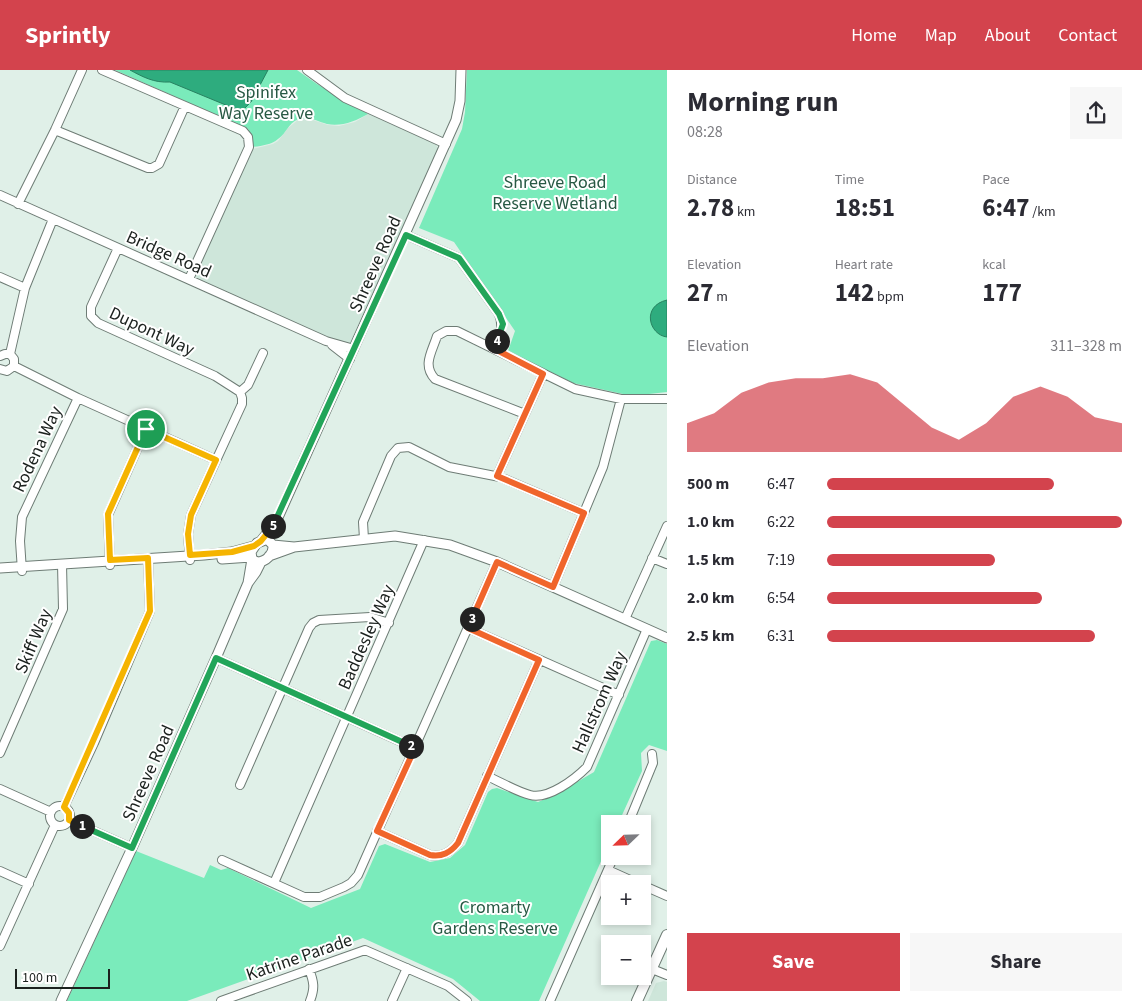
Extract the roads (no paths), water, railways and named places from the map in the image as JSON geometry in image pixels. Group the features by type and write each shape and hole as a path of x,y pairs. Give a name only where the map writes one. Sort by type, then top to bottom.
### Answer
{"main road":[{"path":"637,1001 667,935"}],"street":[{"path":"18,204 82,70"},
{"path":"102,70 243,131 248,137 248,147 189,279"},
{"path":"307,70 317,73 345,98 446,144"},
{"name":"Shreeve Road","path":"258,559 251,552 265,544 276,522 456,120 460,101 461,70"},
{"path":"55,130 152,168 159,164 185,106"},
{"name":"Bridge Road","path":"0,195 326,341 354,350"},
{"path":"10,354 25,288 53,219"},
{"path":"406,235 459,258 499,314 503,324 493,348"},
{"name":"Dupont Way","path":"118,248 91,307 91,316 98,323 215,376 240,392"},
{"path":"0,277 25,288"},
{"path":"525,414 435,379 429,372 428,363 437,336 446,331 457,331 575,389 621,399 667,399"},
{"name":"Bridge Road","path":"326,341 350,359"},
{"path":"190,558 188,534 191,515 242,404 240,392 248,385 263,353"},
{"path":"0,356 10,354"},
{"path":"1,371 10,371 14,366 14,358 10,354"},
{"path":"14,366 78,398 216,460"},
{"path":"497,476 543,374"},
{"name":"Rodena Way","path":"22,569 20,541 22,517 78,398"},
{"path":"553,587 603,467 621,399"},
{"path":"110,563 108,514 146,429"},
{"path":"364,539 364,522 390,456 398,448 409,447 449,467 497,476 584,513"},
{"path":"625,619 667,526"},
{"path":"190,558 258,559 294,547 395,536 424,540 455,546 497,562 667,638"},
{"name":"Baddesley Way","path":"274,883 424,540"},
{"path":"0,573 22,569 190,558 232,552 265,544 294,547"},
{"name":"Shreeve Road","path":"61,1001 132,848 258,559 272,552 265,544"},
{"path":"652,558 667,564"},
{"path":"64,807 150,611 148,561"},
{"path":"222,860 304,897 312,898 351,883 358,875 497,562"},
{"name":"Skiff Way","path":"0,753 64,609 62,566"},
{"path":"0,568 22,569"},
{"path":"240,785 309,628 313,623 319,620 370,617 389,623"},
{"path":"468,628 619,695"},
{"name":"Hallstrom Way","path":"487,776 531,795 539,796 548,793 579,775 587,767 647,629"},
{"path":"216,658 415,748"},
{"path":"377,831 430,855 438,856 452,850 458,843 539,660"},
{"path":"632,815 653,763 652,754"},
{"path":"0,789 51,812"},
{"path":"51,812 58,807 64,807"},
{"path":"51,812 51,819 56,825 63,826 69,820 69,813 64,807"},
{"path":"69,820 132,848"},
{"path":"0,946 56,825"},
{"path":"550,1001 610,865"},
{"path":"608,870 620,875"},
{"path":"0,871 29,884"},
{"path":"651,889 667,896"},
{"name":"Katrine Parade","path":"221,1001 364,950 448,986 467,1001"},
{"path":"392,1001 407,968"},
{"path":"652,968 667,975"},
{"path":"310,969 315,984 310,1001"}],"park label":[{"name":"Spinifex Way Reserve","path":"266,102"},
{"name":"Shreeve Road Reserve Wetland","path":"555,192"},
{"name":"Cromarty Gardens Reserve","path":"495,918"}]}
